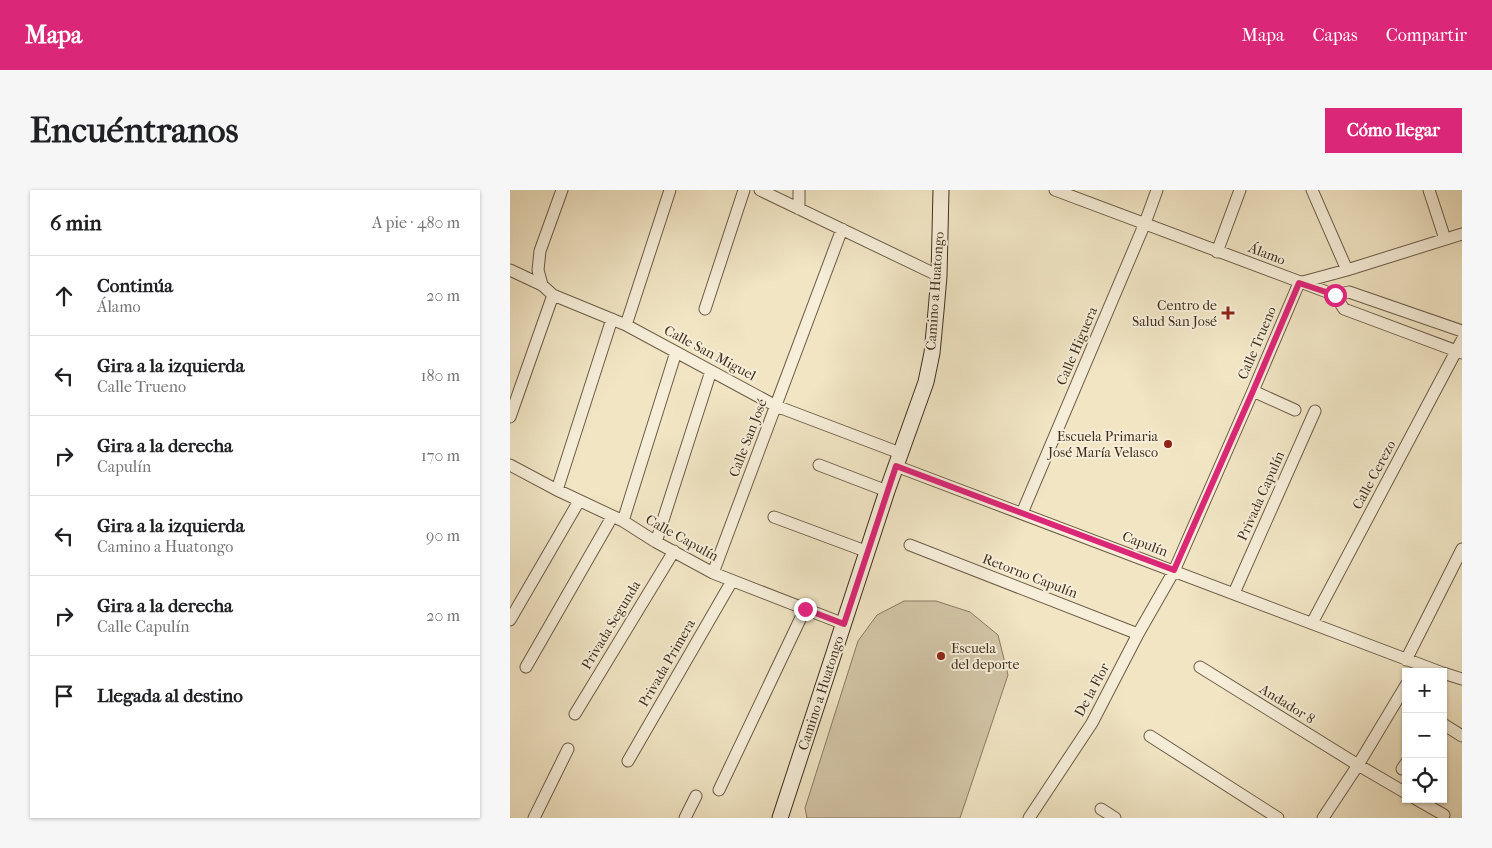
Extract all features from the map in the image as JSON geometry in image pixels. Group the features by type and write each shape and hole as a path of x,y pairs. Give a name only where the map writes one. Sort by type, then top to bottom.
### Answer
{"main road":[{"name":"Camino a Huatongo","path":"780,818 887,491 926,382 930,363 939,276 941,190"}],"street":[{"path":"542,285 538,270 540,251 562,190"},
{"path":"626,325 670,190"},
{"path":"705,309 744,190"},
{"path":"761,190 939,276"},
{"path":"799,190 799,209"},
{"name":"Álamo","path":"1055,190 1081,194 1145,223 1217,252 1335,295 1344,309 1459,352"},
{"name":"Calle Higuera","path":"1022,513 1145,223 1157,190"},
{"path":"1217,252 1240,190"},
{"path":"1312,190 1347,270"},
{"path":"1429,190 1445,239"},
{"name":"Calle San José","path":"713,573 842,229"},
{"path":"1299,283 1462,234"},
{"name":"Calle San Miguel","path":"510,270 542,285 553,295 626,325 776,406 898,460"},
{"name":"Calle Trueno","path":"1174,570 1299,283"},
{"path":"1335,295 1349,292 1462,331"},
{"path":"510,417 553,295"},
{"path":"557,490 612,319"},
{"name":"Calle Cerezo","path":"1312,623 1459,352 1462,340"},
{"path":"526,667 617,519 676,352"},
{"path":"656,542 711,371"},
{"path":"1253,391 1295,410"},
{"name":"Privada Capulín","path":"1234,593 1315,411"},
{"name":"Capulín","path":"898,460 1022,513 1406,660 1416,668"},
{"name":"Calle Capulín","path":"510,465 578,501 617,519 713,573 844,624"},
{"path":"819,465 887,491"},
{"path":"510,620 578,501"},
{"path":"774,517 868,552"},
{"name":"Retorno Capulín","path":"910,545 1138,634"},
{"path":"1406,660 1462,549"},
{"name":"Privada Segunda","path":"575,714 674,551"},
{"name":"De la Flor","path":"1029,818 1092,724 1138,634 1174,570"},
{"name":"Privada Primera","path":"628,761 732,581"},
{"path":"719,790 805,609"},
{"name":"Andador 8","path":"1200,667 1358,766 1402,791"},
{"name":"Capulín","path":"1447,674 1462,679"},
{"path":"1323,818 1358,766 1402,692"},
{"path":"1447,727 1462,736"},
{"path":"1150,736 1278,818"},
{"path":"534,818 568,749"},
{"path":"685,818 696,796"},
{"path":"1423,803 1444,815"},
{"path":"1101,809 1115,818"}],"shaded area":[{"name":"Escuela del deporte","path":"904,601 936,601 970,612 998,635 1008,675 960,818 807,818 805,808 858,641 877,615"}],"place":[{"name":"Centro de Salud San José","path":"1228,313"},
{"name":"Escuela Primaria José María Velasco","path":"1168,444"},
{"name":"Escuela del deporte","path":"941,656"}],"route":[{"path":"805,609 844,624 896,466 1174,570 1299,283 1335,295"}]}
